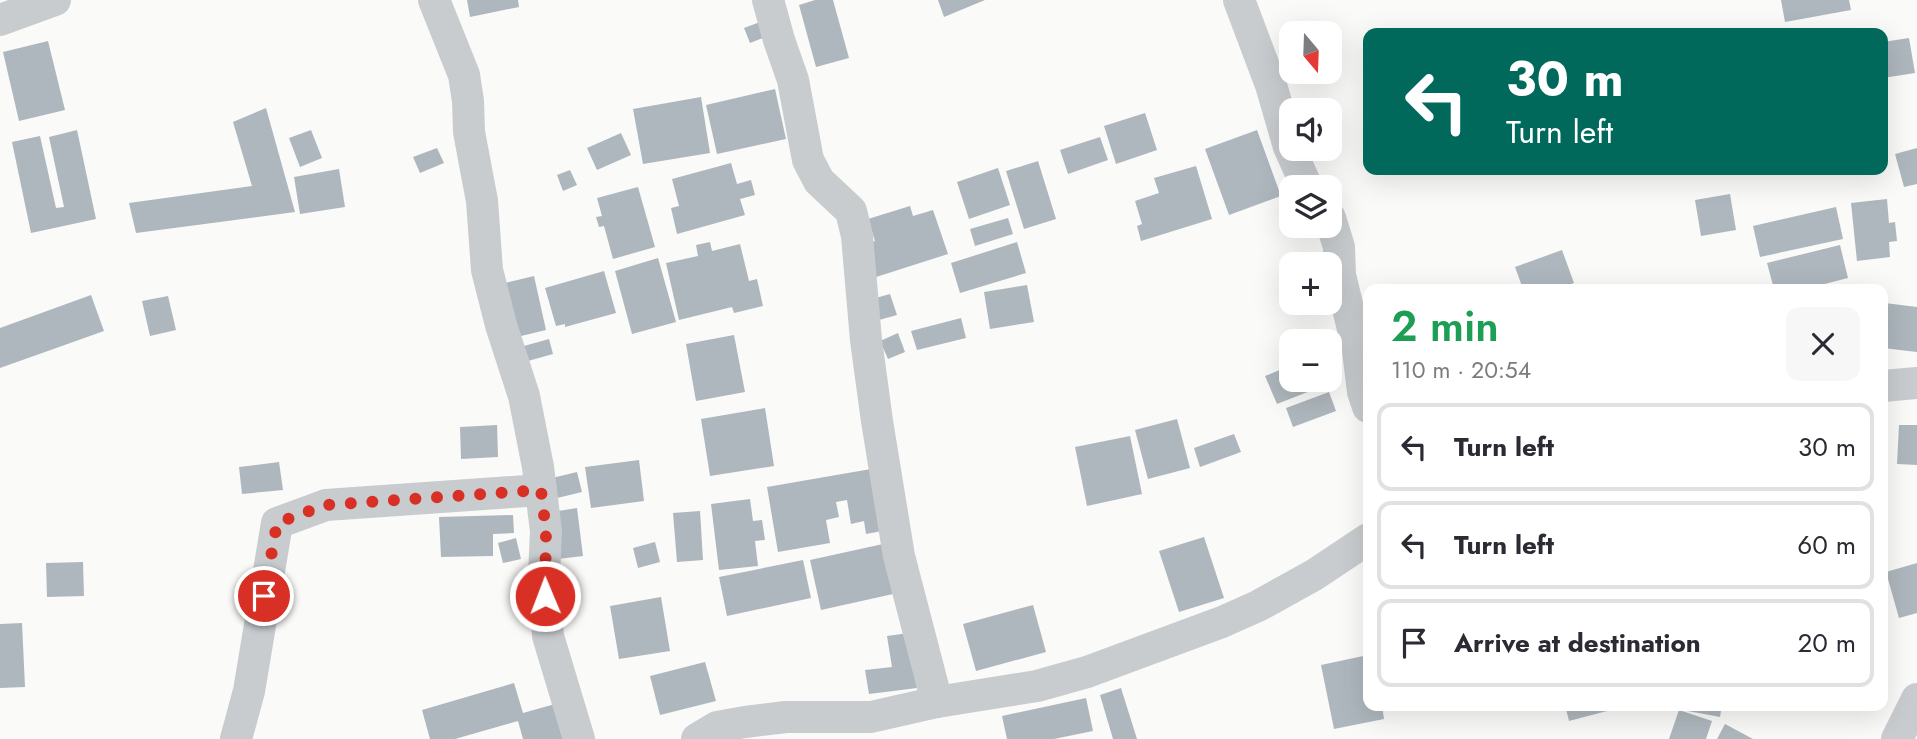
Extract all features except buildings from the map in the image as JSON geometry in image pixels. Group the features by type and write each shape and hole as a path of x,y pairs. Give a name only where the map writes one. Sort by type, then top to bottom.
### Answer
{"street":[{"path":"0,20 55,0"},
{"path":"434,0 464,75 469,132 482,201 487,270 524,396 541,490 546,531 544,576 548,636 579,739"},
{"path":"768,0 793,80 808,160 819,181 852,211 877,421 899,556 937,702"},
{"path":"1238,0 1271,85 1289,147 1302,175"},
{"path":"1336,238 1340,275 1358,351 1363,392"},
{"path":"1888,386 1917,383"},
{"path":"236,739 249,691 277,523 326,505 541,490"},
{"path":"697,739 717,727 744,722 786,717 871,717 937,702 1037,686 1087,671 1222,622 1258,606 1314,575 1363,542"},
{"path":"1897,739 1917,699"}],"route":[{"path":"264,596 277,523 326,505 541,490 546,531 545,596"}]}
